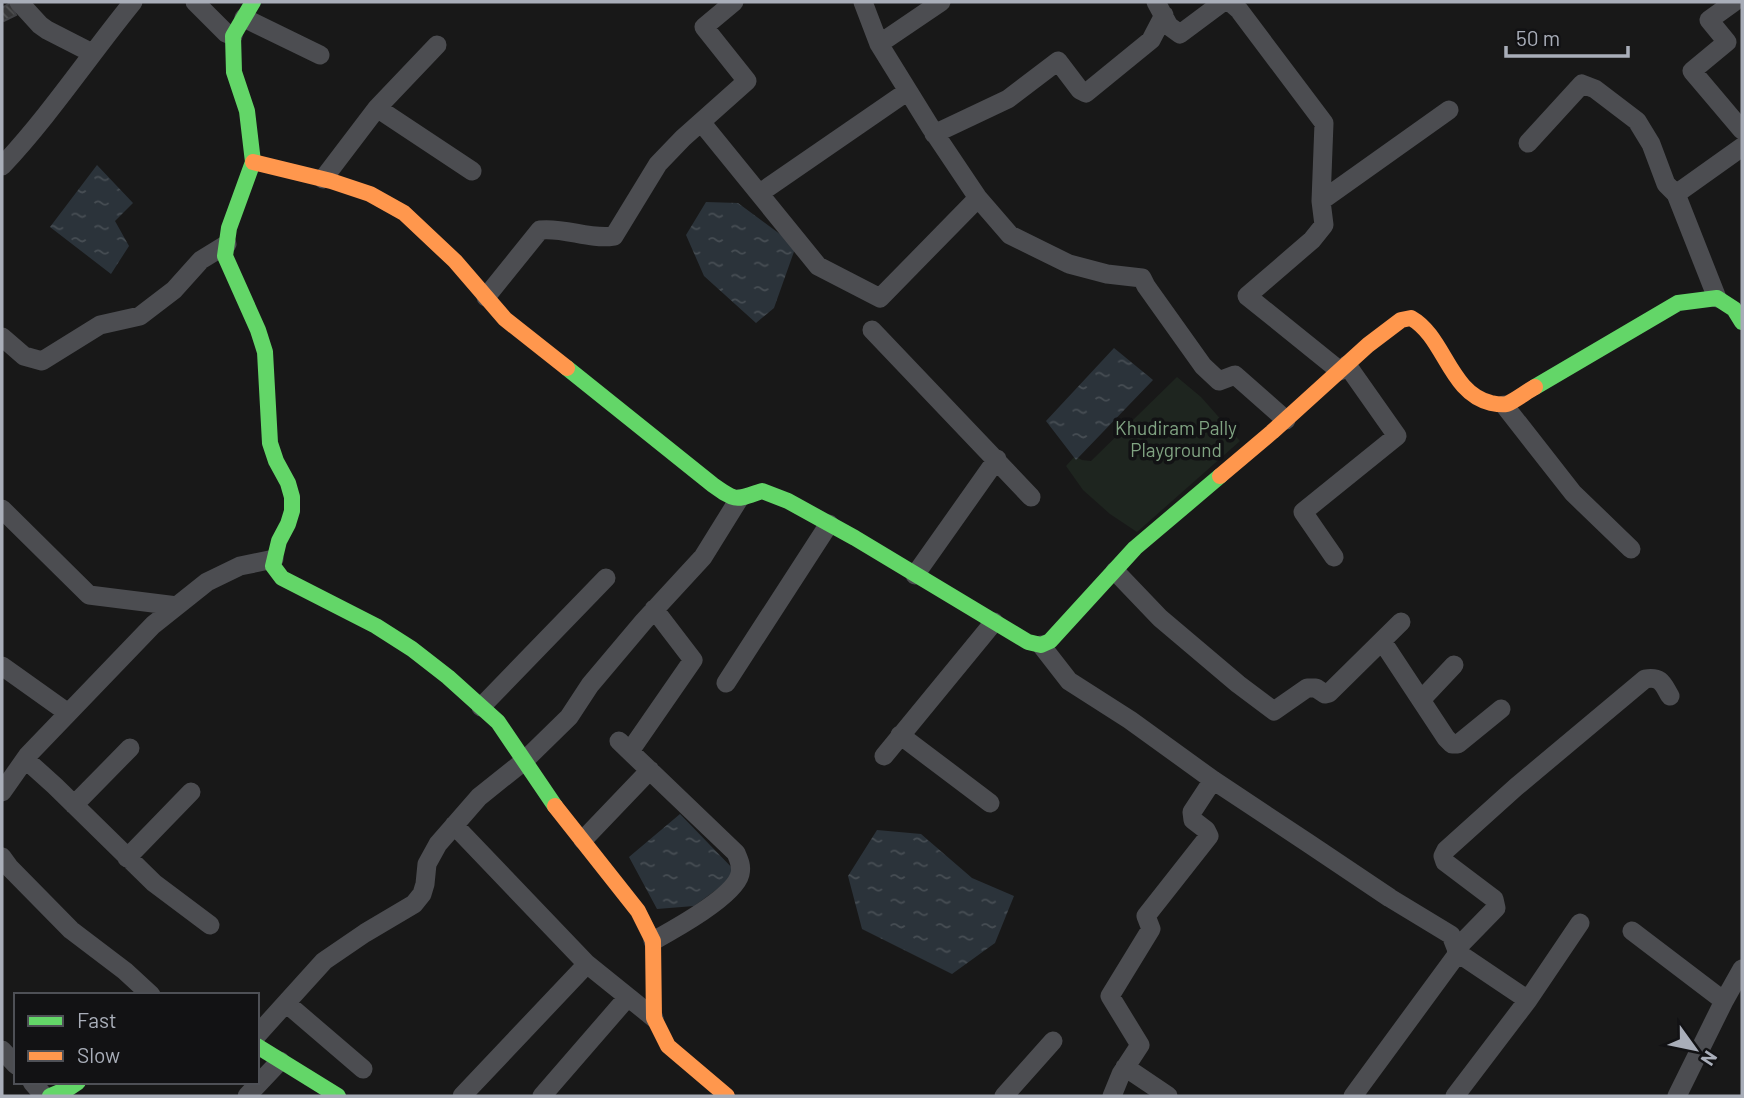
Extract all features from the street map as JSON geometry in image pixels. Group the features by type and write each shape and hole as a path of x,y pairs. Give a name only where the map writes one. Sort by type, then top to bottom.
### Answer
{"street":[{"path":"19,2 47,30 92,53"},
{"path":"2,166 30,136 133,2"},
{"path":"195,2 226,33 233,36"},
{"path":"486,297 540,230 552,228 600,238 614,236 658,164 747,81 704,27 734,2"},
{"path":"863,2 879,44 934,134 978,198 1010,235 1069,264 1107,274 1142,278 1203,366 1219,381 1235,375 1286,420"},
{"path":"879,44 941,2"},
{"path":"1160,9 1169,26 1180,34 1223,2"},
{"path":"1230,2 1239,10 1324,123 1321,201 1324,225 1312,240 1247,296 1343,368 1398,436 1303,512 1334,557"},
{"path":"1724,4 1709,20 1727,42 1692,71 1742,130"},
{"path":"934,134 1008,99 1058,61 1080,90 1086,93 1151,40 1160,9"},
{"path":"320,55 248,10 233,36 234,72 247,111 253,162 229,228 225,256 265,352 270,443 292,498 292,511 279,541 273,565 282,578 376,626 412,649 498,722 544,791 638,911 653,941 654,1018 668,1046 727,1096"},
{"path":"323,179 377,108 437,45"},
{"path":"1528,143 1582,84 1595,89 1637,121 1651,144 1666,184 1676,194 1717,298 1734,309 1742,322"},
{"path":"760,193 908,91"},
{"path":"377,108 472,171"},
{"path":"1321,201 1450,110"},
{"path":"701,122 818,265 880,298 978,198"},
{"path":"1676,194 1742,147"},
{"path":"253,162 370,194 404,213 455,261 505,319 729,496 739,499 762,491 788,501 1028,642 1041,645 1050,641 1135,548 1286,420 1368,345 1401,320 1411,318 1422,326 1462,384 1472,394 1488,402 1504,405 1678,303 1717,298"},
{"path":"2,337 24,356 42,361 100,325 140,316 174,290 201,260 227,244"},
{"path":"872,330 1031,497"},
{"path":"1504,405 1573,493 1631,550"},
{"path":"915,575 997,459"},
{"path":"259,1033 324,961 414,904 422,894 427,864 438,844 479,797 524,761 569,717 590,685 654,609 703,557 739,499"},
{"path":"2,509 89,594 177,606"},
{"path":"726,683 829,524"},
{"path":"2,792 25,759 153,625 207,582 240,566 274,559"},
{"path":"1115,571 1170,627 1275,711 1307,688 1329,693 1401,622"},
{"path":"481,707 606,578"},
{"path":"653,941 699,915 737,883 741,864 736,853 625,746 693,660 654,609"},
{"path":"884,756 994,622"},
{"path":"1382,641 1451,744 1458,744 1501,709"},
{"path":"1041,645 1069,681 1390,898 1451,935 1457,951 1528,1000"},
{"path":"1421,700 1454,665"},
{"path":"2,666 68,713"},
{"path":"1353,1096 1457,951 1496,908 1494,899 1445,862 1443,856 1446,850 1645,679 1659,679 1670,696"},
{"path":"900,735 990,803"},
{"path":"74,805 130,748"},
{"path":"25,759 154,883 210,925"},
{"path":"583,840 650,770"},
{"path":"1112,1096 1121,1074 1140,1045 1110,996 1152,929 1146,916 1209,836 1206,830 1193,820 1192,812 1213,780"},
{"path":"127,858 191,792"},
{"path":"454,825 587,964 654,1018"},
{"path":"2,857 71,930 125,971 149,993"},
{"path":"1455,1096 1528,1000 1580,923"},
{"path":"1632,932 1724,1001"},
{"path":"462,1096 587,964"},
{"path":"1677,1096 1742,969"},
{"path":"542,1096 627,998"},
{"path":"286,1003 363,1069"},
{"path":"1004,1096 1053,1041"},
{"path":"259,1047 281,1061 310,1089 338,1096"},
{"path":"2,1050 14,1063"},
{"path":"259,1084 281,1061"},
{"path":"1125,1067 1168,1096"},
{"path":"50,1096 75,1084"}],"green space":[{"name":"Khudiram Pally Playground","path":"1177,377 1201,397 1240,441 1137,532 1110,514 1083,490 1066,466 1075,456 1091,461"}],"water":[{"path":"97,165 133,203 115,221 129,246 111,274 50,227"},
{"path":"706,202 738,203 796,246 774,308 756,323 704,276 686,235"},
{"path":"1114,348 1153,380 1076,460 1046,421"},
{"path":"680,814 738,874 694,906 657,909 629,857"},
{"path":"877,830 921,834 972,878 1014,896 995,943 952,974 862,929 848,876"}],"building":[{"path":"10,3 16,15 4,21 2,8"}],"traffic: fast":[{"path":"253,2 233,36 234,72 247,111 253,162 229,228 225,256 265,352 270,443 292,497 292,511 279,541 273,566 282,578 376,626 448,677 498,722 555,806"},
{"path":"1535,387 1678,303 1717,298 1734,309 1742,322"},
{"path":"567,368 713,485 732,497 741,498 762,491 788,501 1028,642 1041,645 1050,641 1135,548 1220,476"},
{"path":"259,1047 338,1096"},
{"path":"50,1096 75,1084"}],"traffic: slow":[{"path":"253,162 331,181 370,194 404,213 455,261 505,319 567,368"},
{"path":"1220,476 1368,345 1401,320 1411,318 1422,327 1456,377 1477,397 1491,403 1507,404 1535,387"},
{"path":"555,806 638,911 653,941 654,1018 668,1046 727,1096"}]}
